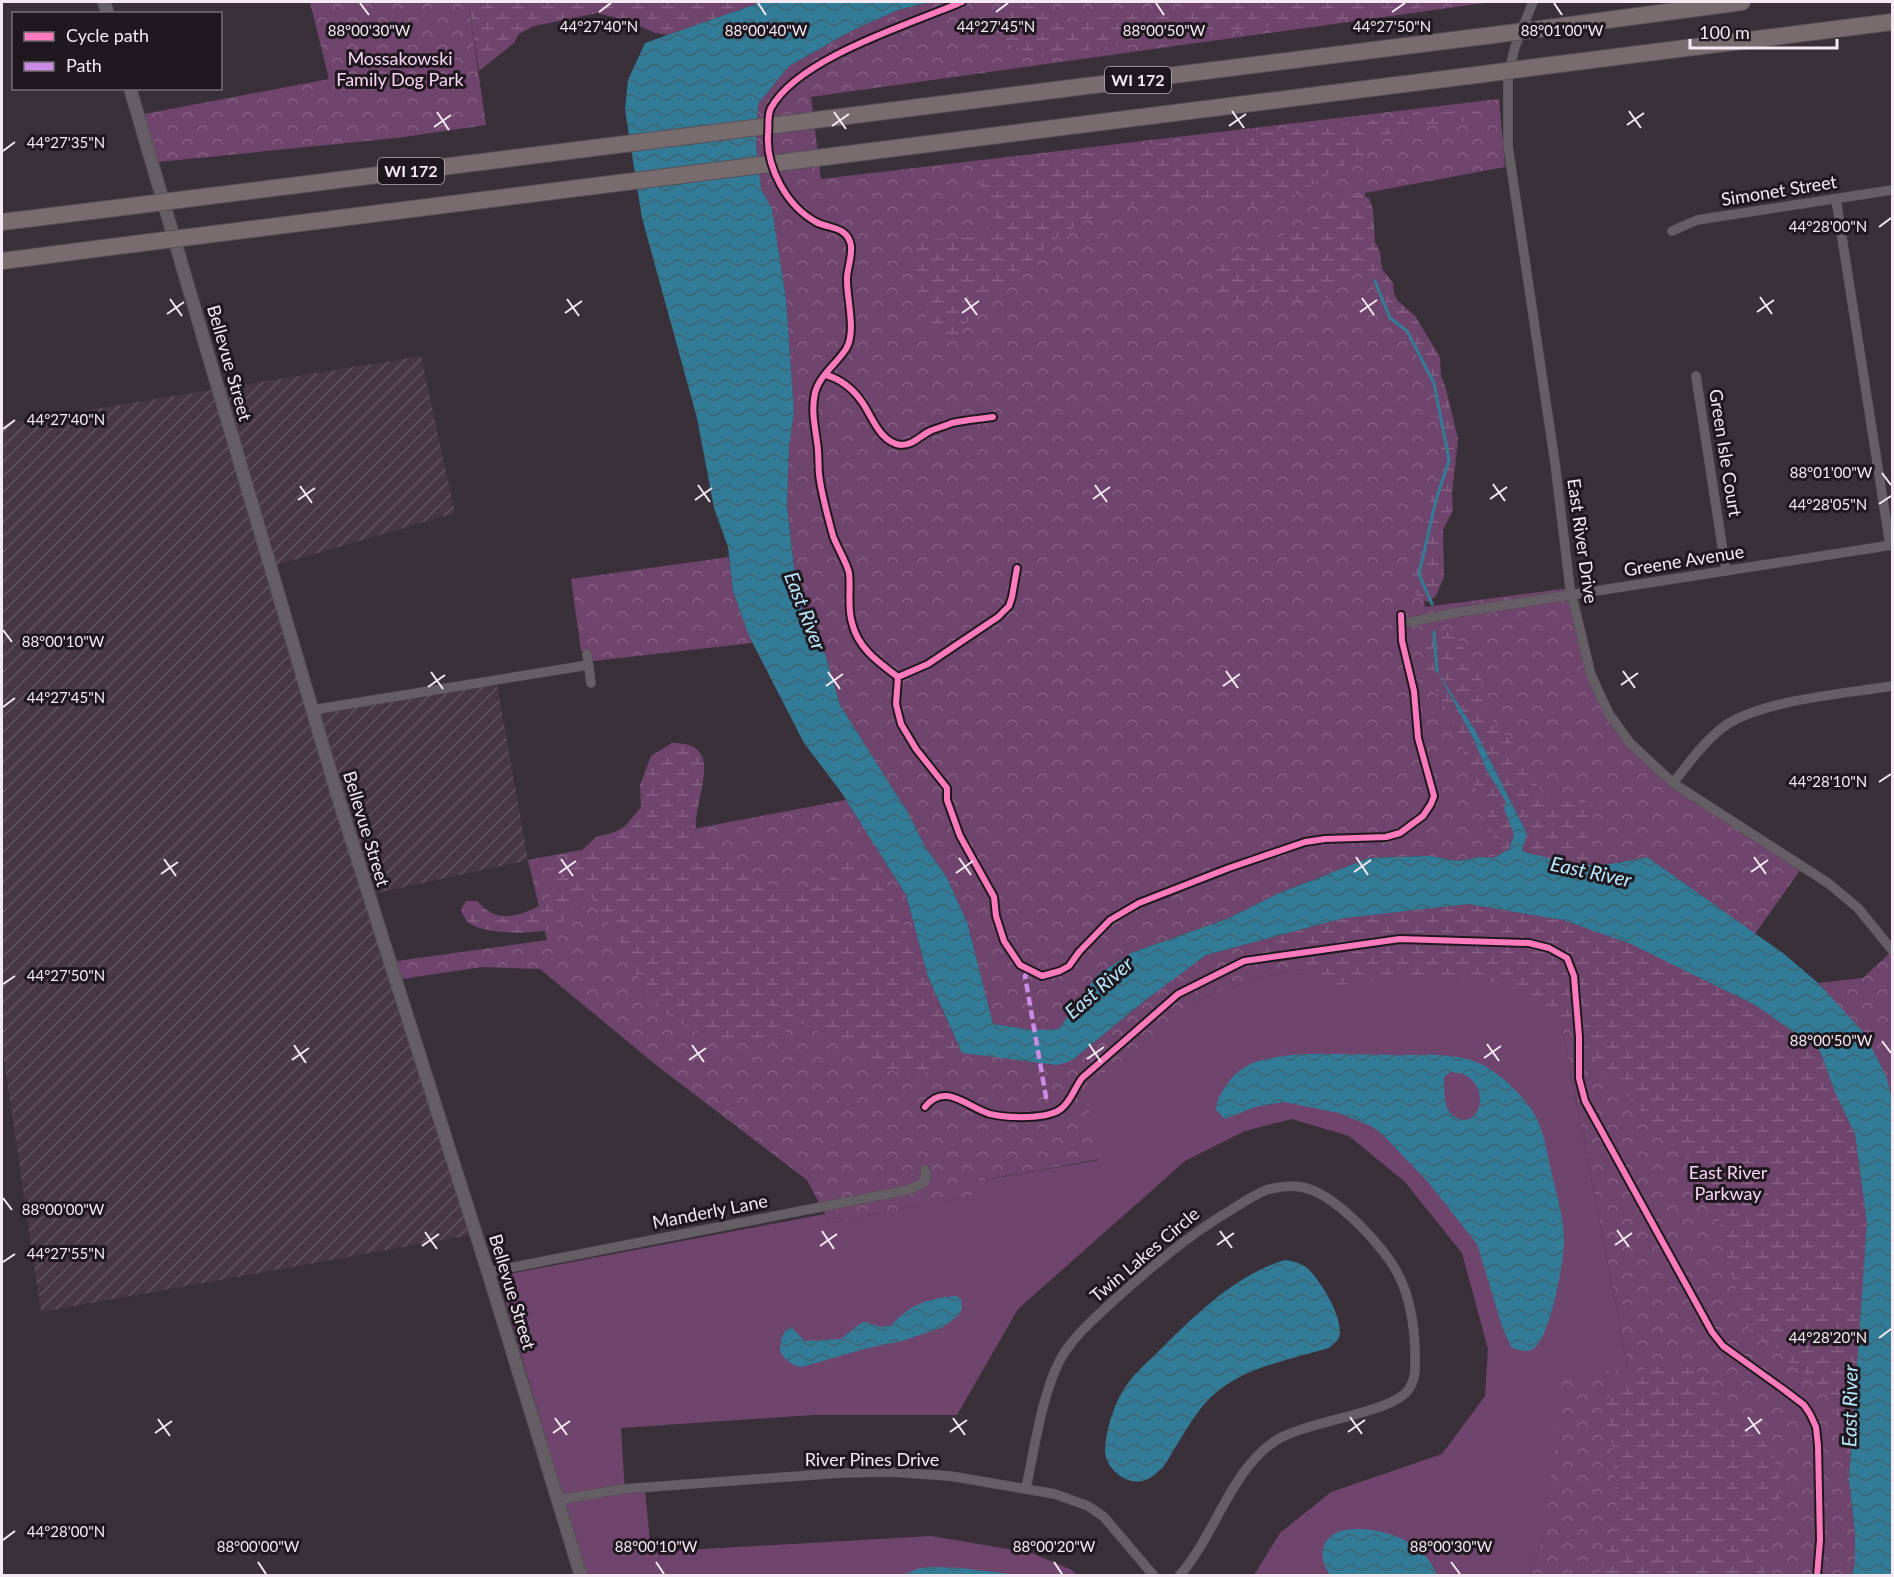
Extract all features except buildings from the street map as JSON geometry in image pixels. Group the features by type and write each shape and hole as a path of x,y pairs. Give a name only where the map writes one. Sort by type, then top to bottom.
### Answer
{"highway":[{"name":"WI 172","path":"2,222 1742,2"},
{"name":"WI 172","path":"2,261 1893,22"}],"street":[{"name":"East River Drive","path":"1533,2 1515,47 1508,76 1508,146 1555,463 1572,596 1591,675 1609,714 1630,743 1673,783 1828,883 1858,908 1893,950"},
{"name":"Bellevue Street","path":"131,90 368,895 488,1272 581,1575"},
{"name":"Simonet Street","path":"1672,231 1697,220 1893,190"},
{"path":"1836,199 1892,545"},
{"name":"Green Isle Court","path":"1696,376 1726,571"},
{"name":"Greene Avenue","path":"1410,622 1454,613 1892,545"},
{"path":"587,654 591,683"},
{"path":"312,710 588,665"},
{"path":"1673,783 1713,735 1740,717 1774,705 1893,686"},
{"name":"Manderly Lane","path":"488,1272 908,1191 924,1183 927,1177 925,1170"},
{"name":"Twin Lakes Circle","path":"1026,1488 1053,1374 1065,1352 1085,1328 1185,1239 1253,1197 1266,1191 1291,1186 1322,1194 1364,1229 1399,1274 1412,1327 1415,1358 1413,1381 1408,1390 1390,1403 1302,1428 1287,1434 1265,1449 1243,1474 1192,1560 1179,1575"},
{"name":"River Pines Drive","path":"558,1500 640,1488 866,1472 950,1476 1026,1488 1065,1497 1096,1511 1154,1575"}],"shaded area":[{"path":"421,356 455,513 270,567 312,710 496,679 528,860 368,895 476,1234 41,1312 2,1046 2,424"}],"green space":[{"name":"Mossakowski Family Dog Park","path":"310,2 468,2 486,125 397,138 158,162 144,114 329,79"},
{"path":"468,2 762,2 668,35 655,33 628,21 598,13 534,26 519,34 514,43 479,71"},
{"name":"East River Parkway","path":"931,2 1491,2 811,97 821,179 1499,99 1505,167 1365,193 1375,281 1390,318 1407,331 1434,383 1449,460 1436,500 1419,574 1425,607 1570,588 1591,675 1609,714 1630,743 1673,783 1803,866 1755,934 1647,857 1607,864 1584,865 1558,861 1527,852 1522,849 1527,834 1509,795 1479,739 1445,685 1474,740 1487,771 1507,802 1504,808 1514,835 1509,849 1494,858 1480,857 1457,861 1430,856 1369,858 1277,894 1229,918 1131,953 1096,976 1059,1029 1044,1030 1049,1063 1071,1061 1148,998 1206,955 1344,918 1468,904 1563,920 1631,944 1757,1006 1820,1051 1835,1092 1855,1134 1867,1223 1849,1479 1855,1533 1855,1564 1852,1575 1530,1575 1545,1531 1563,1379 1628,1367 1549,960 1324,965 1258,978 1207,996 1085,1087 1100,1159 973,1182 975,1195 830,1223 807,1180 656,1065 540,969 482,967 402,979 397,961 547,940 528,860 846,800 906,895 928,977 933,1009 962,1052 1030,1061 1025,1029 993,1024 967,922 946,876 926,848 908,813 840,705 825,654 805,622 796,585 787,506 789,446 794,412 786,299 772,209 761,189 756,146 758,104 789,66 853,30 898,10"},
{"path":"1003,2 1042,2 1051,17 1063,22 1080,22 1110,16 1245,2 1428,2 1425,6 1412,9 1347,19 1177,36 1040,57 1008,44 1002,36 996,18 997,9"},
{"path":"1464,110 1475,111 1477,115 1474,120 1409,129 1368,139 1363,147 1366,155 1364,160 1338,168 1279,204 1254,206 1190,197 1149,201 1107,212 1068,231 1051,243 1034,259 1023,276 978,309 953,340 936,336 926,326 925,304 913,269 916,251 923,239 965,238 991,226 993,210 979,179 979,169 984,163"},
{"path":"1357,195 1369,198 1373,209 1375,242 1380,252 1382,269 1393,283 1398,301 1415,316 1440,357 1441,376 1458,439 1452,494 1453,510 1443,530 1444,577 1436,596 1428,602 1420,599 1412,587 1412,579 1424,536 1423,515 1430,500 1441,450 1432,383 1404,331 1388,317 1370,280 1358,271 1346,275 1337,291 1327,298 1301,302 1263,299 1241,303 1227,300 1218,290 1214,276 1213,266 1219,257 1267,242 1296,229 1304,233 1309,231 1318,218 1320,204 1326,200"},
{"path":"729,557 733,591 752,643 593,661 591,651 581,651 571,579"},
{"path":"1439,629 1451,633 1458,640 1482,675 1481,693 1485,708 1510,741 1539,788 1554,799 1591,803 1595,809 1585,848 1591,865 1565,863 1528,853 1522,849 1527,834 1475,730 1446,685 1487,771 1507,802 1504,808 1514,835 1509,849 1494,858 1496,841 1487,821 1487,811 1475,787 1456,728 1437,691 1427,662 1424,642 1426,632"},
{"path":"672,743 690,745 700,753 704,764 696,822 700,841 704,846 741,869 780,889 796,890 827,881 841,861 849,862 858,869 879,869 962,1053 921,1075 877,1067 804,1024 792,1026 773,1042 712,1037 695,1032 658,1008 644,988 611,925 602,918 592,898 576,907 557,926 549,929 511,933 484,929 467,921 461,909 466,901 477,901 490,912 507,916 523,913 546,900 553,888 551,869 578,854 596,837 615,832 625,826 641,807 640,785 651,756"},
{"name":"East River Parkway","path":"1468,904 1563,920 1631,944 1757,1006 1820,1051 1835,1092 1855,1134 1867,1223 1852,1444 1827,1396 1806,1374 1787,1361 1781,1349 1757,1338 1745,1323 1726,1253 1717,1206 1700,1176 1670,1136 1640,1110 1580,1041 1539,1002 1496,983 1449,977 1389,977 1335,985 1293,964 1275,960 1250,944 1344,918"},
{"path":"1892,951 1892,1098 1880,1066 1862,1036 1818,983 1863,978"},
{"path":"1549,960 1628,1368 1545,1531 1530,1575 1254,1575 1280,1533 1331,1492 1442,1454 1485,1396 1488,1349 1462,1253 1405,1182 1349,1136 1292,1119 1245,1131 1185,1161 1018,1309 957,1415 814,1415 621,1428 625,1492 645,1490 651,1552 931,1536 1032,1553 1072,1570 1077,1575 586,1575 504,1293 506,1282 514,1273 825,1214 830,1223 974,1195 973,1182 1099,1160 1084,1087 1207,996 1258,978 1324,965"},
{"path":"1664,1363 1685,1366 1700,1373 1737,1417 1755,1429 1774,1455 1781,1482 1776,1525 1764,1575 1598,1575 1617,1514 1612,1441 1605,1422 1608,1398 1623,1381 1643,1369"}],"water":[{"name":"East River","path":"762,2 931,2 898,10 853,30 789,66 758,104 756,146 761,189 772,209 786,299 794,412 789,446 787,506 796,585 805,622 825,654 840,705 908,813 926,848 946,876 967,922 993,1024 1032,1030 1059,1029 1096,976 1131,953 1229,918 1277,894 1369,858 1430,856 1457,861 1480,857 1494,858 1509,849 1514,835 1504,808 1506,802 1487,771 1474,740 1437,671 1475,730 1527,834 1522,850 1558,861 1584,865 1607,864 1647,857 1783,953 1818,983 1865,1034 1886,1076 1892,1098 1892,1575 1852,1575 1855,1564 1855,1533 1849,1479 1867,1223 1855,1134 1835,1092 1820,1051 1757,1006 1631,944 1563,920 1468,904 1344,918 1206,955 1148,998 1071,1061 1057,1065 962,1053 928,977 906,895 841,792 804,743 749,636 733,591 728,547 714,508 697,418 642,218 625,110 628,80 645,43"},
{"path":"1304,1054 1427,1055 1471,1060 1496,1073 1526,1102 1536,1117 1543,1136 1564,1232 1562,1265 1550,1316 1545,1331 1533,1349 1524,1351 1511,1347 1502,1326 1477,1244 1428,1182 1385,1137 1371,1126 1339,1113 1284,1102 1255,1107 1225,1119 1216,1110 1218,1099 1225,1087 1242,1069 1261,1060","holes":["1450,1072 1463,1074 1472,1080 1478,1089 1480,1098 1479,1108 1475,1115 1468,1119 1459,1119 1451,1114 1446,1106 1445,1098 1444,1077"]},
{"path":"1285,1260 1297,1262 1307,1268 1324,1290 1338,1321 1340,1330 1337,1340 1329,1348 1252,1371 1224,1387 1205,1404 1164,1466 1151,1477 1135,1481 1116,1473 1106,1455 1107,1436 1117,1402 1133,1377 1217,1298 1249,1275"},
{"path":"957,1296 961,1299 960,1314 943,1327 902,1341 864,1349 802,1367 789,1362 780,1351 783,1334 791,1327 805,1341 841,1339 861,1323 866,1322 881,1327 892,1325 906,1312 921,1303"},
{"path":"1361,1529 1396,1536 1416,1547 1432,1564 1437,1575 1330,1575 1324,1564 1322,1552 1326,1542 1339,1532"},
{"path":"933,1567 1018,1575 903,1575 920,1568"}],"waterway":[{"path":"1375,281 1390,318 1407,331 1434,383 1449,460 1436,500 1419,574 1432,604"},
{"path":"1434,632 1437,671"}],"marked path":[{"path":"1028,971 1025,976 1047,1103"}],"cycle path":[{"path":"962,2 857,44 805,73 785,90 771,108 768,148 780,185 796,206 816,222 842,231 851,246 847,277 851,324 849,342 817,387 813,412 821,489 833,536 849,573 852,623 864,647 876,660 898,677 896,704 901,724 916,749 947,788 947,800 960,836 994,897 996,916 1004,941 1020,965 1042,976 1060,971 1069,966 1079,952 1110,920 1139,903 1229,868 1305,842 1386,837 1400,833 1423,816 1434,796 1418,738 1414,691 1402,641 1401,615"},
{"path":"826,375 850,389 862,402 882,434 887,439 901,445 909,444 930,431 952,423 993,417"},
{"path":"898,677 928,664 998,617 1009,606 1017,568"},
{"path":"925,1107 940,1096 949,1096 990,1114 1028,1117 1056,1112 1068,1102 1082,1078 1178,994 1244,961 1400,939 1529,943 1549,948 1567,958 1574,976 1579,1037 1579,1078 1585,1101 1712,1332 1723,1346 1804,1405 1816,1427 1820,1540 1817,1576"}]}
